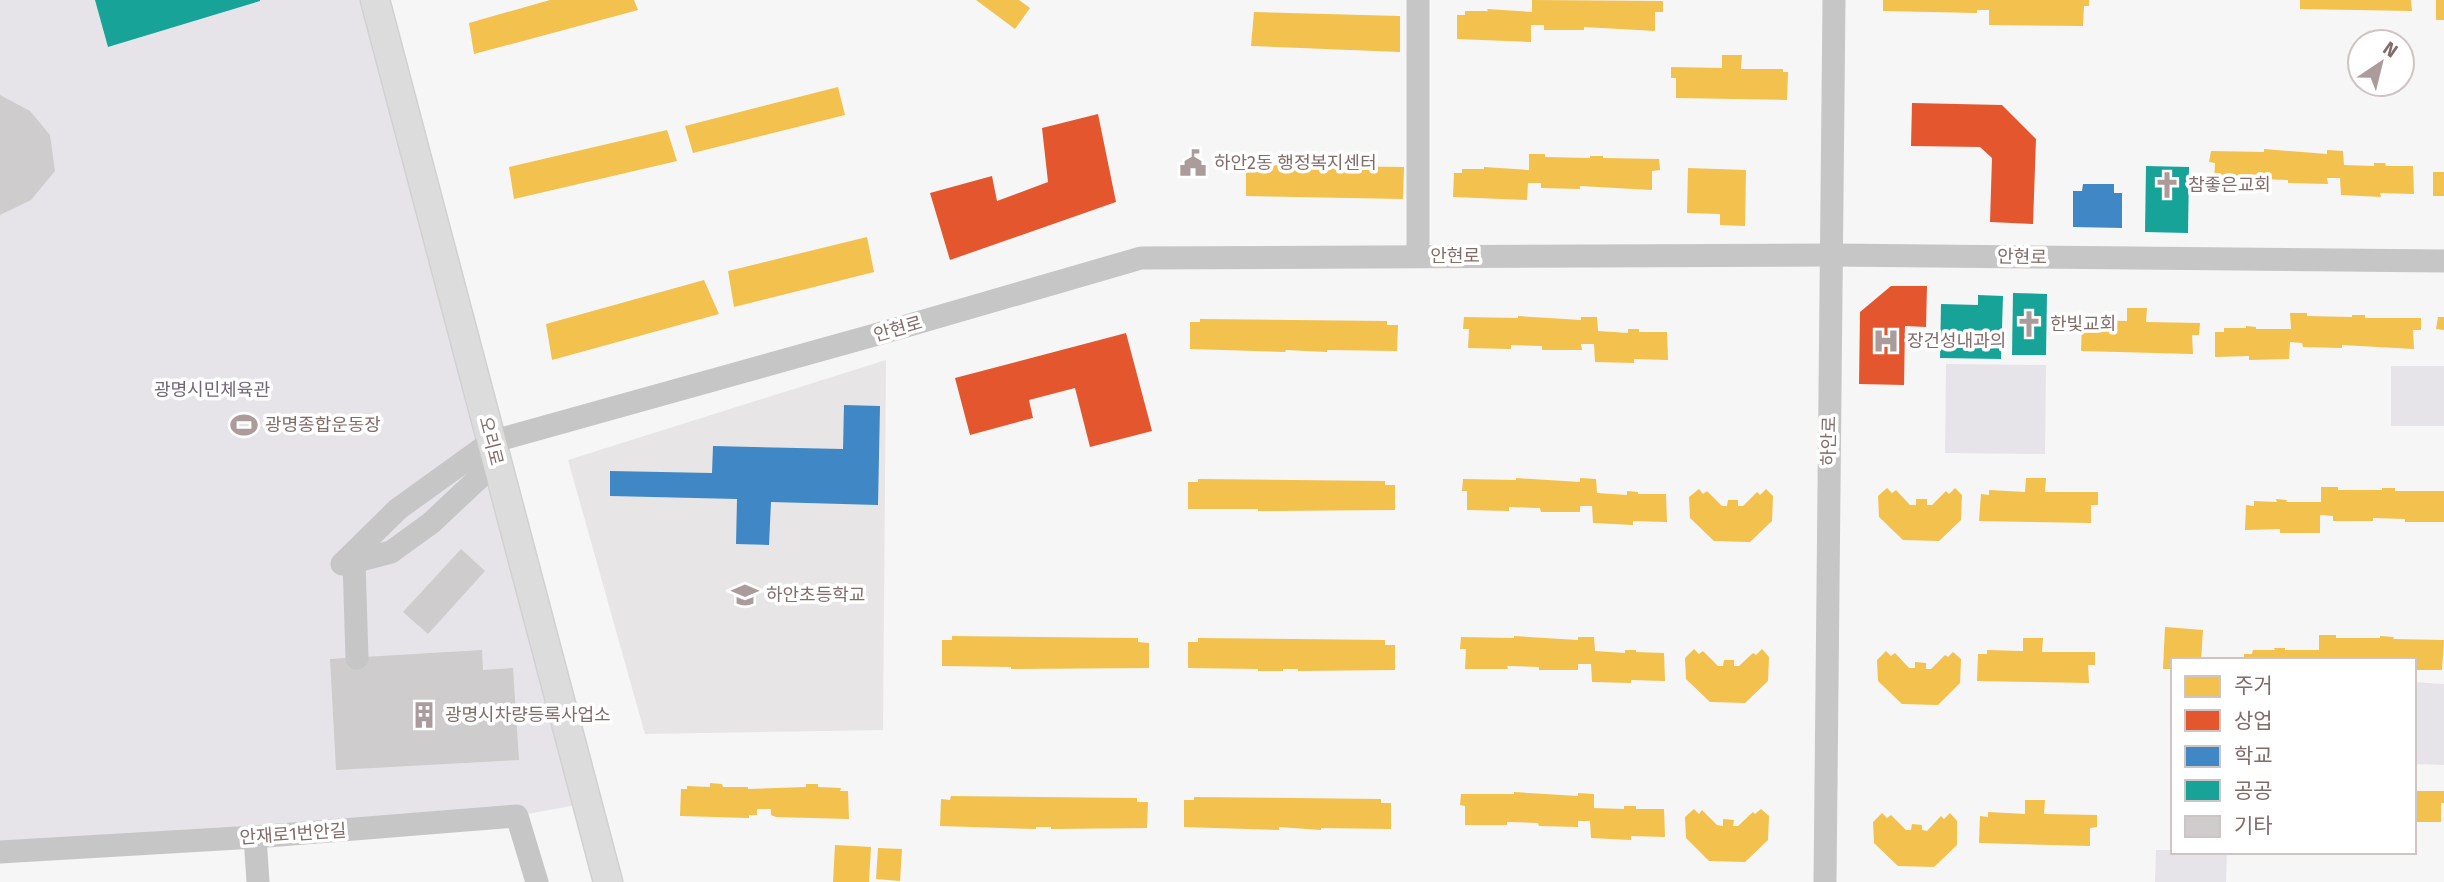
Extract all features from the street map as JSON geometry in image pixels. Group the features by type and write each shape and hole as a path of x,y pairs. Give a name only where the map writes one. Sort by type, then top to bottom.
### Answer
{"main road":[{"name":"오리로","path":"375,0 607,882"}],"street":[{"path":"1418,0 1418,256"},
{"name":"하안로","path":"1825,882 1834,0"},
{"name":"안현로","path":"493,452 575,420 1141,258 1831,255 2444,261"},
{"path":"357,658 354,562 391,552 431,523 493,452"},
{"name":"안재로1번안길","path":"0,852 255,837 517,816 537,882"},
{"path":"255,837 258,882"}],"shaded area":[{"name":"하안초등학교","path":"886,360 883,730 645,734 568,460"}],"green space":[{"name":"광명종합운동장","path":"0,0 375,0 587,803 517,816 0,852"},
{"path":"1946,364 2046,365 2045,454 1945,453"},
{"path":"2391,366 2444,366 2444,426 2391,426"},
{"path":"2416,682 2444,684 2444,765 2416,764"},
{"path":"2156,850 2171,850 2171,854 2227,854 2226,882 2155,882"}],"building: 주거":[{"path":"550,0 634,0 638,10 474,54 469,23"},
{"path":"976,0 1019,0 1030,8 1015,29"},
{"path":"1532,0 1663,1 1663,12 1655,12 1655,31 1584,27 1584,30 1544,30 1544,25 1531,25 1531,42 1457,39 1457,15 1465,15 1465,11 1488,11 1487,9 1532,12"},
{"path":"1883,0 2089,0 2089,6 2084,6 2083,26 1989,25 1989,10 1977,10 1977,13 1883,11"},
{"path":"2300,0 2411,0 2412,11 2300,9"},
{"path":"2436,0 2444,0 2444,20 2436,20"},
{"path":"1254,12 1400,16 1400,52 1251,46"},
{"path":"1722,55 1742,55 1741,69 1783,69 1783,72 1788,72 1787,100 1676,98 1676,78 1671,78 1671,67 1722,68"},
{"path":"838,87 845,115 693,153 685,126"},
{"path":"667,130 677,161 514,199 509,167"},
{"path":"2264,149 2327,154 2327,150 2343,151 2344,165 2374,166 2374,163 2385,163 2386,166 2413,166 2414,194 2380,193 2381,197 2341,195 2340,178 2327,178 2328,184 2257,179 2257,183 2214,182 2215,163 2209,162 2211,151 2264,152"},
{"path":"1529,154 1545,154 1545,157 1659,159 1660,170 1652,171 1652,190 1580,186 1580,189 1541,188 1541,183 1528,183 1527,200 1453,197 1454,173 1462,173 1462,169 1484,167 1529,170"},
{"path":"1246,165 1404,167 1403,199 1246,196"},
{"path":"1688,168 1746,170 1745,226 1720,225 1720,214 1687,213"},
{"path":"2433,172 2444,172 2444,196 2433,196"},
{"path":"867,237 874,272 734,307 728,271"},
{"path":"704,280 719,314 552,360 546,324"},
{"path":"2127,308 2147,308 2146,322 2200,323 2199,335 2192,335 2193,354 2081,351 2082,324 2091,325 2091,320 2127,321"},
{"path":"2290,313 2307,313 2307,316 2421,318 2421,330 2413,330 2414,349 2342,345 2342,348 2303,347 2302,343 2290,342 2289,359 2215,357 2215,332 2224,332 2224,328 2246,326 2256,329 2291,329"},
{"path":"1518,316 1581,320 1581,317 1597,317 1598,331 1628,333 1628,329 1639,329 1639,332 1667,332 1668,360 1595,362 1594,344 1581,344 1582,350 1542,350 1542,346 1511,345 1511,349 1468,348 1469,329 1463,329 1464,317"},
{"path":"2438,317 2444,317 2444,330 2436,329"},
{"path":"1200,319 1387,321 1387,325 1398,325 1397,351 1190,349 1190,322 1200,322"},
{"path":"1516,478 1580,482 1580,478 1596,479 1597,493 1627,495 1627,491 1638,494 1666,494 1667,522 1633,521 1633,525 1593,523 1592,506 1580,506 1580,512 1541,512 1540,508 1509,507 1509,511 1467,510 1467,491 1462,491 1463,479"},
{"path":"2026,478 2046,478 2045,492 2098,492 2098,505 2091,505 2091,523 1979,521 1981,494 1989,495 1989,490 2025,492"},
{"path":"1198,479 1385,481 1385,485 1395,485 1395,510 1188,509 1188,482 1198,482"},
{"path":"2321,487 2338,487 2338,490 2395,488 2395,491 2444,491 2444,522 2405,522 2405,519 2373,518 2373,521 2333,521 2333,516 2320,515 2320,533 2280,533 2280,529 2245,530 2246,505 2254,506 2254,501 2277,502 2276,499 2287,500 2286,502 2321,502"},
{"path":"1887,488 1892,493 1896,490 1910,505 1916,505 1916,499 1927,499 1927,505 1932,505 1946,491 1949,494 1955,488 1962,495 1961,520 1939,541 1903,540 1879,517 1878,496"},
{"path":"1699,489 1703,494 1707,491 1722,506 1727,506 1728,500 1738,500 1738,506 1743,506 1757,492 1760,495 1766,489 1773,496 1772,521 1750,542 1714,541 1690,518 1689,497"},
{"path":"2165,627 2203,630 2201,658 2171,658 2171,669 2163,669"},
{"path":"2319,635 2336,635 2336,638 2380,636 2394,637 2393,639 2444,640 2442,670 2416,670 2416,658 2244,658 2244,654 2252,654 2253,650 2319,650"},
{"path":"952,636 1138,638 1138,642 1149,643 1149,668 1011,669 942,666 942,640 952,640"},
{"path":"1514,636 1578,640 1578,637 1594,637 1595,651 1625,653 1625,650 1636,650 1664,653 1665,681 1592,682 1591,664 1578,664 1578,670 1539,670 1539,667 1507,666 1508,669 1465,669 1466,649 1460,649 1461,637"},
{"path":"1198,638 1385,640 1385,645 1395,645 1395,670 1258,671 1188,668 1188,642 1198,642"},
{"path":"2023,638 2043,638 2042,652 2095,652 2095,665 2088,665 2089,683 1977,681 1978,654 1987,654 1987,650 2023,651"},
{"path":"1694,649 1699,654 1703,651 1718,666 1723,666 1724,660 1734,660 1734,666 1739,666 1753,653 1756,655 1762,649 1769,657 1768,681 1745,703 1710,702 1686,679 1685,658"},
{"path":"1886,651 1891,656 1895,653 1909,668 1915,668 1915,662 1926,663 1926,669 1931,669 1945,655 1948,657 1953,652 1961,659 1960,683 1938,705 1902,704 1878,681 1877,660"},
{"path":"710,783 748,789 806,787 806,784 841,788 840,791 848,791 849,819 776,817 771,815 771,809 757,809 757,815 749,815 749,818 680,816 681,789 687,789 687,786 710,787"},
{"path":"2416,791 2444,791 2441,822 2416,822"},
{"path":"1514,792 1578,796 1578,793 1594,794 1594,808 1624,809 1624,806 1636,806 1636,809 1664,809 1665,837 1631,836 1631,840 1591,838 1590,821 1578,821 1578,827 1507,822 1507,825 1465,825 1465,806 1460,805 1461,794"},
{"path":"951,796 1137,798 1137,802 1148,802 1147,828 940,826 941,799 950,800"},
{"path":"1194,797 1381,799 1381,803 1391,803 1391,829 1184,827 1184,800 1194,800"},
{"path":"2025,800 2045,800 2044,814 2097,815 2097,827 2090,828 2090,846 1979,843 1980,816 1988,817 1988,812 2025,814"},
{"path":"1694,809 1699,814 1702,810 1717,825 1723,826 1723,819 1734,820 1733,826 1738,826 1753,812 1755,814 1761,809 1769,816 1768,840 1745,862 1709,861 1686,838 1685,817"},
{"path":"1882,813 1887,818 1891,815 1906,830 1911,830 1912,824 1922,825 1922,830 1927,831 1941,816 1944,819 1950,813 1957,821 1957,845 1934,867 1898,866 1874,843 1873,822"},
{"path":"835,845 871,847 869,882 833,882"},
{"path":"878,848 902,849 900,881 876,879"}],"building: 상업":[{"path":"1912,103 2002,105 2036,139 2033,224 1990,222 1992,158 1980,147 1911,146"},
{"path":"1098,114 1116,202 950,260 930,193 992,176 997,201 1048,182 1042,128"},
{"path":"1891,286 1927,286 1926,327 1905,326 1904,385 1859,384 1860,312"},
{"path":"1126,333 1152,431 1090,447 1075,388 1029,400 1033,418 970,435 955,378"}],"building: 학교":[{"path":"2083,184 2114,184 2114,193 2122,193 2122,228 2073,227 2073,191 2082,191"},
{"path":"844,405 880,406 878,505 771,502 769,545 736,544 737,499 610,496 610,471 712,473 713,446 843,449"}],"building: 공공":[{"path":"95,0 260,0 260,1 108,47"},
{"name":"참좋은교회","path":"2146,166 2189,167 2188,233 2145,232"},
{"name":"한빛교회","path":"2013,293 2047,294 2046,355 2012,355"},
{"path":"1978,295 2003,296 2001,359 1940,358 1941,304 1978,305"}],"building: 기타":[{"path":"0,95 30,111 50,135 55,171 31,200 0,215"},
{"path":"461,549 485,571 428,634 403,612"},
{"name":"광명시차량등록사업소","path":"482,650 483,670 513,668 519,760 336,770 330,659"}],"place":[{"name":"하안2동 행정복지센터","path":"1193,163"},
{"name":"참좋은교회","path":"2167,185"},
{"name":"한빛교회","path":"2029,324"},
{"name":"장건성내과의","path":"1886,341"},
{"name":"광명종합운동장","path":"244,425"},
{"name":"하안초등학교","path":"745,595"},
{"name":"광명시차량등록사업소","path":"424,715"}],"park label":[{"name":"광명시민체육관","path":"212,390"}]}
